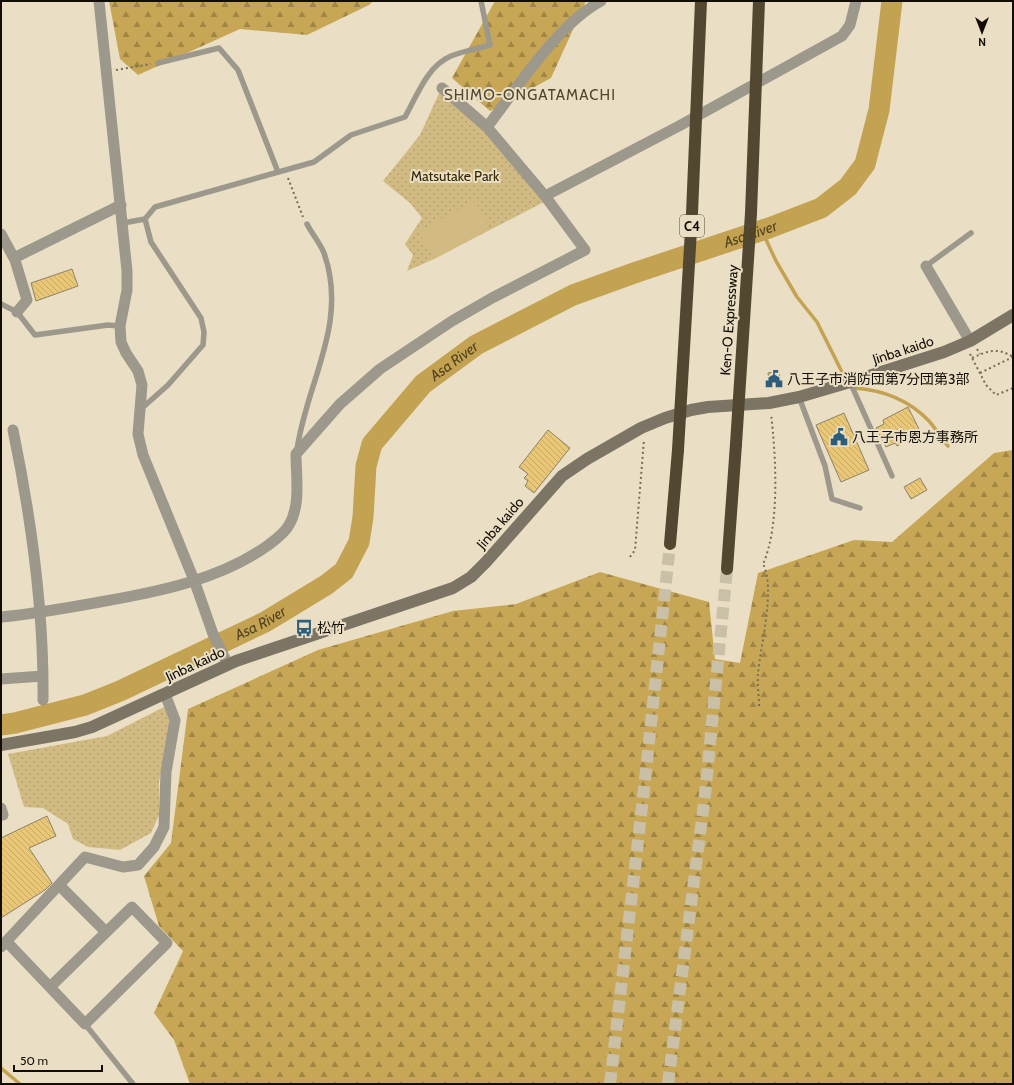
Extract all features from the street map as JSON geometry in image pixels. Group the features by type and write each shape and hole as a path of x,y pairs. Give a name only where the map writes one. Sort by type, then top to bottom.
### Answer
{"highway":[{"name":"C4","path":"670,544 678,450 692,213 701,1"},
{"name":"Ken-O Expressway","path":"726,569 736,444 751,213 759,1"}],"main road":[{"name":"Jinba kaido","path":"1,745 76,732 105,722 165,694 226,661 453,588 471,577 486,562 562,476 587,459 641,428 665,418 691,410 708,407 769,403 799,397 923,360 970,341 1013,315"}],"street":[{"path":"99,1 123,223 127,290 120,326 122,342 126,353 138,371 142,385 138,434 143,455 194,580 213,634 226,661"},
{"path":"487,127 544,52 588,8 601,1"},
{"path":"545,196 647,143 842,36 850,25 856,1"},
{"path":"1,617 40,613 148,594 194,580 249,558 273,542 289,526 293,517 296,502 296,454 340,404 380,369 452,321 492,298 585,250 545,196 487,127 442,88"},
{"path":"14,258 120,205"},
{"path":"1,234 14,258 27,300 17,312"},
{"path":"926,266 970,341"},
{"path":"13,430 24,483 40,613 43,700"},
{"path":"1,679 43,676"},
{"path":"50,987 132,907 167,943 85,1024 50,987 4,945 85,857 123,867 138,865 154,847 164,827 166,772 175,720 165,694"},
{"path":"59,885 106,932"}],"lane":[{"path":"123,223 146,219 155,207 314,162 351,135 405,117 429,73 438,64 450,56 490,45 480,1"},
{"path":"158,62 220,48 238,70 281,171"},
{"path":"141,409 168,385 203,345 204,332 200,318 151,242 146,219"},
{"path":"296,454 303,419 325,349 328,334 331,298 329,271 324,252 307,224"},
{"path":"926,266 971,233"},
{"path":"1,304 17,312 35,335 108,325 120,326"},
{"path":"850,382 892,476"},
{"path":"799,397 824,466 832,499 860,508"},
{"path":"85,1024 132,1084"}],"path":[{"path":"107,72 158,62"},
{"path":"281,171 307,224"},
{"path":"1013,357 1005,352 995,350 972,358 986,385 996,394 1013,388"},
{"path":"980,372 1013,357"},
{"path":"759,706 757,676 767,614 767,572 763,564 773,525 775,446 769,403"},
{"path":"630,557 635,550 644,442 641,428"}],"green space":[{"path":"109,1 373,1 369,5 307,35 240,29 138,75 120,59"},
{"path":"495,1 586,1 551,78 490,111 452,78"},
{"name":"Matsutake Park","path":"440,91 484,130 544,202 434,259 407,271 413,255 405,244 422,218 410,203 383,181 420,135"},
{"path":"475,201 490,229 434,259 418,231"},
{"path":"1013,450 1013,1084 190,1084 174,1040 154,1013 183,951 159,926 144,876 171,843 188,709 318,650 453,611 516,604 600,572 709,602 715,659 740,663 758,573 854,540 892,542 994,453"},
{"path":"166,706 170,724 159,782 159,815 151,833 120,850 88,847 73,839 68,824 43,808 24,807 8,754 107,736"}],"building":[{"path":"72,269 78,286 36,301 31,283"},
{"name":"八王子市消防団第7分団第3部","path":"779,371 781,385 770,387 768,373"},
{"path":"908,407 921,433 897,446 895,443 886,447 876,428 884,424 883,420"},
{"path":"844,413 869,470 841,482 816,425"},
{"path":"548,430 570,448 534,493 525,486 528,481 524,478 528,474 519,467"},
{"path":"920,478 927,490 911,499 904,487"},
{"path":"47,816 56,836 29,848 52,883 45,890 1,918 1,838"}],"waterway":[{"name":"Asa River","path":"1,725 15,723 85,705 120,691 265,622 326,585 344,571 359,542 363,517 366,466 372,444 423,384 476,345 573,295 769,228 821,208 848,187 865,164 879,110 892,1"},
{"path":"762,231 776,261 797,297 817,322 843,374"},
{"path":"854,388 875,391 895,397 913,407 929,421 948,446"},
{"path":"1,1068 20,1084"}],"tunnel":[{"path":"610,1084 644,789 670,544"},
{"path":"668,1084 705,795 727,569"}],"place":[{"name":"八王子市消防団第7分団第3部","path":"774,379"},
{"name":"八王子市恩方事務所","path":"839,437"},
{"name":"松竹","path":"304,628"}],"district":[{"name":"SHIMO-ONGATAMACHI","path":"530,95"}]}
